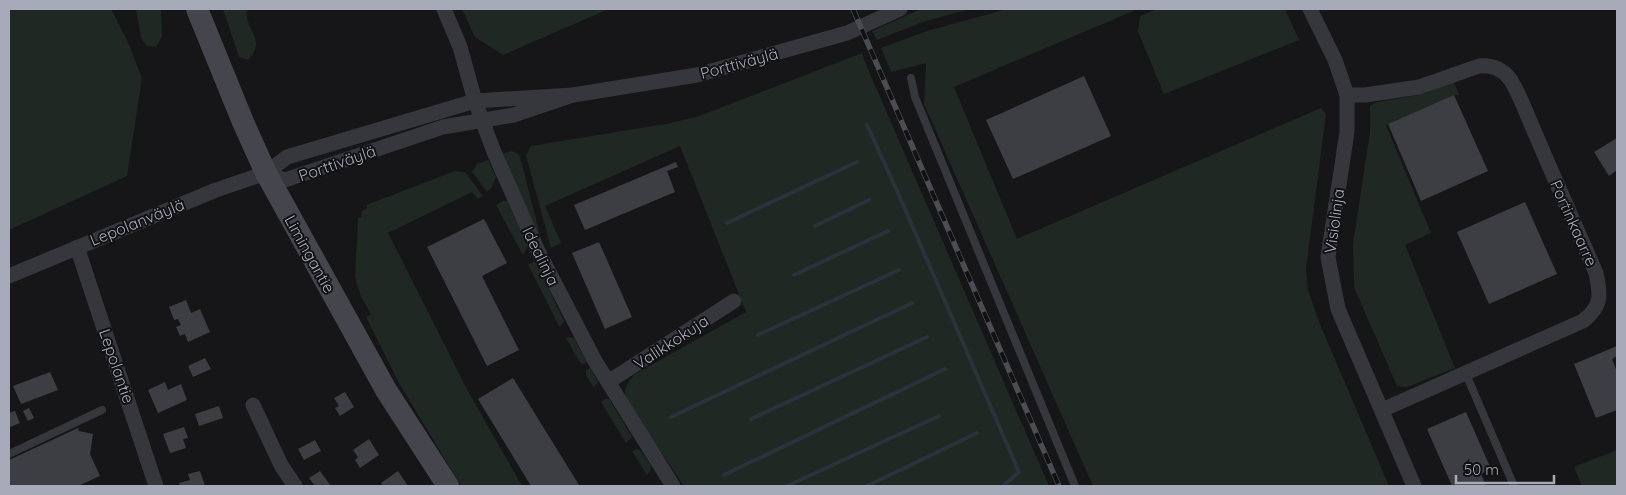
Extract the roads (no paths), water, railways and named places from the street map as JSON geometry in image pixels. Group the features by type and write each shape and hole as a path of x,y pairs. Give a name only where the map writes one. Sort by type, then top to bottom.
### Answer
{"main road":[{"name":"Limingantie","path":"197,9 266,173 386,390 448,486"}],"street":[{"name":"Idealinja","path":"444,9 460,47 475,101 494,152 538,251 595,361 673,486"},
{"name":"Porttiväylä","path":"266,173 287,158 475,101 573,96 697,75 847,34 900,9"},
{"name":"Visiolinja","path":"1310,9 1335,60 1345,84 1347,96 1347,132 1328,257 1338,309 1414,486"},
{"name":"Portinkaarre","path":"1347,96 1419,87 1478,66 1497,68 1504,73 1511,80 1515,88 1596,274 1600,291 1599,303 1593,313 1583,321 1382,410"},
{"name":"Porttiväylä","path":"266,173 285,180 443,128 514,115 573,96"},
{"name":"Lepolanväylä","path":"9,276 216,190 266,173"},
{"name":"Lepolantie","path":"77,247 156,486"},
{"name":"Valikkokuja","path":"608,382 734,301"},
{"path":"253,405 281,465 295,486"}],"lane":[{"path":"911,78 919,106 1075,486"},
{"path":"1466,374 1514,486"},
{"path":"9,454 102,410"}],"waterway":[{"path":"867,125 1019,472 1003,486"},
{"path":"727,223 857,162"},
{"path":"815,226 869,200"},
{"path":"794,275 888,231"},
{"path":"758,335 899,270"},
{"path":"671,417 912,303"},
{"path":"751,419 927,337"},
{"path":"724,475 945,369"},
{"path":"787,486 939,416"},
{"path":"867,486 977,433"}],"railway":[{"path":"853,9 1059,486"}]}
